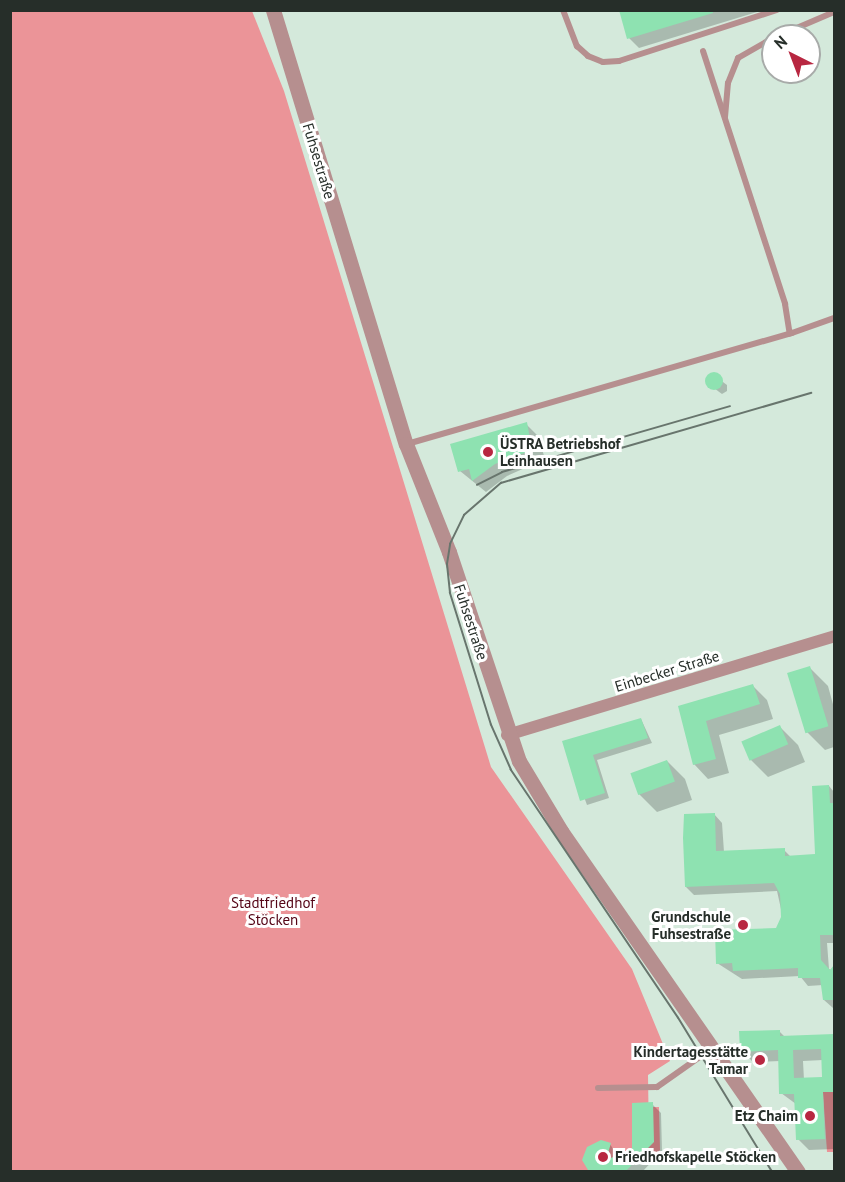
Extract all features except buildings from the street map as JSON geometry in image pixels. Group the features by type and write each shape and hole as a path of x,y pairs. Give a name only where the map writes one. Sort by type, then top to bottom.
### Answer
{"street":[{"name":"Fuhsestraße","path":"273,10 406,444 449,552 507,735 536,793 798,1172"},
{"name":"Einbecker Straße","path":"507,735 834,636"}],"lane":[{"path":"563,10 577,46 588,56 603,62 619,61 777,10"},
{"path":"806,24 834,12"},
{"path":"724,120 728,83 738,58 761,45"},
{"path":"703,51 785,304 790,334"},
{"path":"406,444 790,334 834,318"},
{"path":"598,1088 657,1087 712,1048"}],"green space":[{"name":"Stadtfriedhof Stöcken","path":"10,11 252,11 284,91 491,767 632,969 670,1061 648,1075 649,1143 651,1107 659,1107 660,1150 655,1155 644,1152 624,1172 11,1171"},
{"path":"823,1092 834,1092 834,1152 827,1152"}],"tram line":[{"path":"772,1172 678,1018 511,770 491,725 450,593 447,564 450,544 464,515 501,483 811,393"},
{"path":"477,485 502,472 730,406"}],"place":[{"name":"ÜSTRA Betriebshof Leinhausen","path":"488,452"},
{"name":"Grundschule Fuhsestraße","path":"743,925"},
{"name":"Kindertagesstätte Tamar","path":"760,1060"},
{"name":"Etz Chaim","path":"810,1116"},
{"name":"Friedhofskapelle Stöcken","path":"603,1157"}]}
